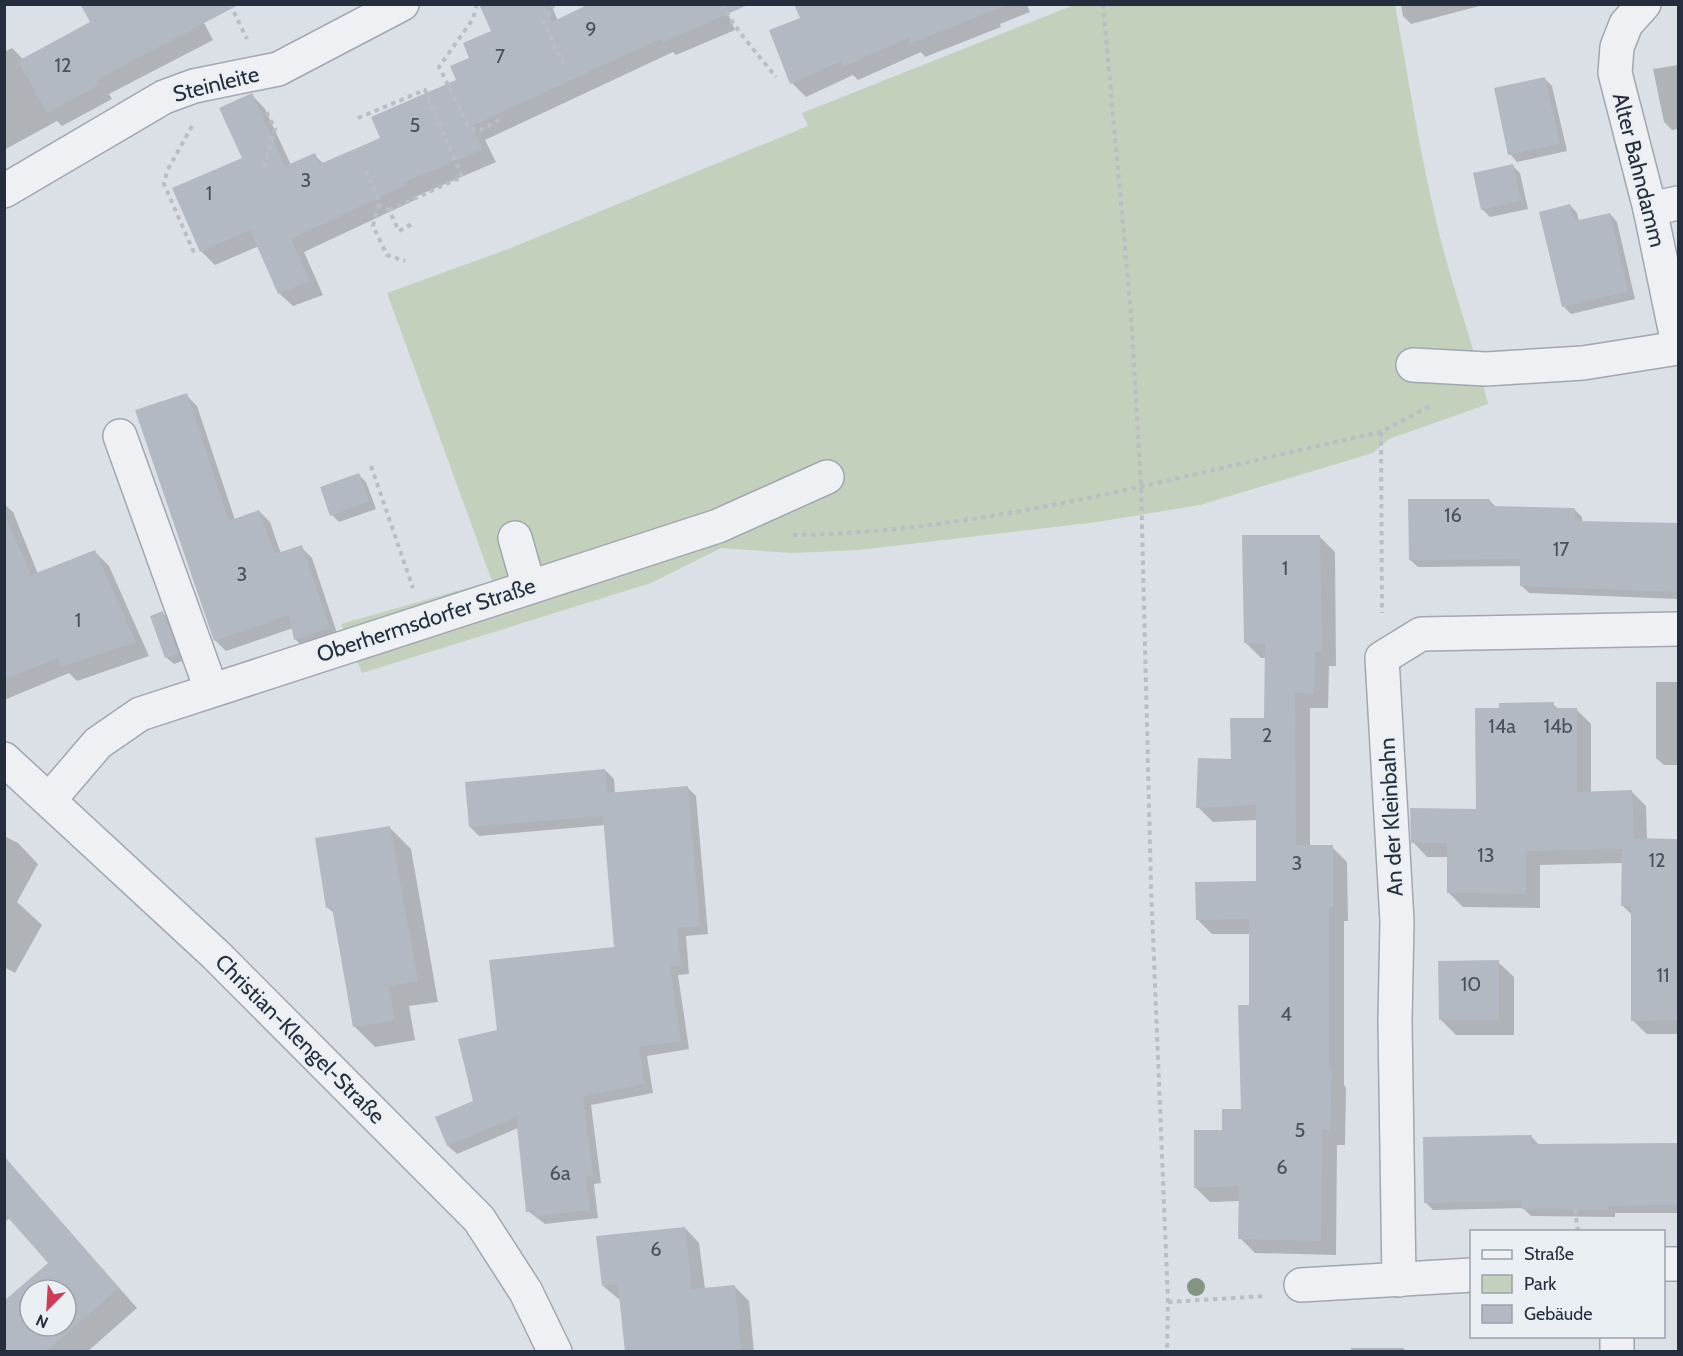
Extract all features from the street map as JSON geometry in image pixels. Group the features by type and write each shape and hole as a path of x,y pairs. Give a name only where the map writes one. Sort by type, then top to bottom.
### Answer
{"street":[{"name":"Steinleite","path":"4,191 164,97 194,86 278,69 402,4"},
{"name":"Alter Bahndamm","path":"1644,4 1626,24 1617,47 1615,73 1635,149 1664,206 1678,344"},
{"path":"1413,364 1486,369 1583,363 1678,348"},
{"path":"120,436 211,689"},
{"name":"Oberhermsdorfer Straße","path":"50,799 99,743 140,714 211,689 718,526 827,477"},
{"path":"515,538 529,587"},
{"path":"1382,658 1421,634 1678,629"},
{"name":"An der Kleinbahn","path":"1382,658 1397,921 1395,1021 1399,1280"},
{"name":"Christian-Klengel-Straße","path":"4,759 50,799 216,955 479,1219 526,1292 555,1352"},
{"path":"1301,1285 1470,1275"}],"path":[{"path":"477,4 473,20 439,68 469,127 478,130 501,119"},
{"path":"554,4 544,23 564,66"},
{"path":"722,4 731,23 744,35 776,77"},
{"path":"1103,4 1131,314 1140,485 1151,886 1168,1302 1167,1352"},
{"path":"248,75 275,129 264,167"},
{"path":"358,118 425,90 462,177 389,210"},
{"path":"195,255 164,184 167,171 198,117"},
{"path":"366,171 379,200 373,226 387,255 405,261"},
{"path":"378,204 389,210 399,231 412,224"},
{"path":"844,535 1012,513 1381,432 1382,658"},
{"path":"371,466 414,590"},
{"path":"1575,1209 1578,1230"},
{"path":"1168,1302 1288,1294 1301,1285"}],"green space":[{"path":"1074,5 1395,5 1436,220 1488,404 1389,439 1373,453 1200,505 1097,522 859,550 792,553 721,548 651,583 362,673 341,624 492,581 387,293 511,248 808,126 802,113"}],"building":[{"path":"80,4 240,4 97,80 99,85 47,113 18,61 90,22"},
{"path":"479,4 544,4 552,22 589,4 750,4 662,43 660,39 472,126 483,149 403,183 404,186 291,239 310,281 278,294 250,230 200,252 172,188 242,158 219,108 252,93 285,166 315,153 320,164 380,138 371,117 456,80 450,66 469,58 463,43 491,31"},
{"path":"794,4 1004,4 1004,6 910,44 908,38 843,67 841,61 790,84 769,30 800,18"},
{"path":"1545,77 1560,144 1508,155 1494,88"},
{"path":"1513,164 1521,201 1481,210 1473,173"},
{"path":"1570,204 1574,221 1610,213 1628,292 1562,307 1539,212"},
{"path":"187,393 229,521 259,510 275,554 302,545 330,628 294,640 289,615 214,641 135,410"},
{"path":"359,473 369,501 330,516 320,487"},
{"path":"1408,499 1490,499 1490,506 1575,508 1575,521 1678,523 1678,592 1520,586 1520,559 1409,560"},
{"path":"4,513 31,575 95,550 136,642 61,667 58,658 4,680"},
{"path":"1242,535 1320,535 1322,651 1315,652 1314,694 1295,693 1296,845 1333,845 1333,906 1329,906 1329,1071 1332,1071 1330,1130 1322,1130 1321,1241 1238,1239 1239,1186 1194,1188 1194,1130 1222,1130 1222,1109 1241,1109 1238,1005 1249,1005 1249,919 1196,920 1195,882 1256,881 1256,805 1196,808 1198,758 1231,759 1230,718 1264,718 1265,644 1244,643"},
{"path":"163,611 178,653 165,658 150,616"},
{"path":"1554,702 1554,708 1577,708 1577,792 1632,790 1634,838 1678,839 1678,1020 1631,1021 1631,906 1621,906 1622,849 1526,851 1526,894 1447,893 1447,843 1411,843 1410,808 1476,809 1475,708 1499,708 1499,703"},
{"path":"605,769 607,793 688,786 700,926 677,928 681,966 670,966 681,1041 639,1047 645,1084 583,1096 593,1175 586,1176 590,1210 535,1216 534,1211 526,1212 516,1117 447,1146 435,1117 473,1101 458,1039 497,1030 489,960 614,947 603,816 469,827 465,782"},
{"path":"390,826 418,981 389,986 395,1020 353,1027 332,907 326,908 315,838"},
{"path":"1499,960 1499,1020 1439,1020 1438,961"},
{"path":"1532,1135 1532,1144 1678,1143 1678,1205 1608,1206 1608,1210 1522,1209 1522,1201 1424,1203 1423,1137"},
{"path":"4,1156 119,1288 78,1323 78,1278 31,1278 48,1263 4,1213"},
{"path":"685,1227 692,1289 735,1285 741,1352 625,1352 618,1285 602,1286 596,1236"},
{"path":"18,1289 18,1338 61,1338 45,1352 4,1352 4,1301"}]}
